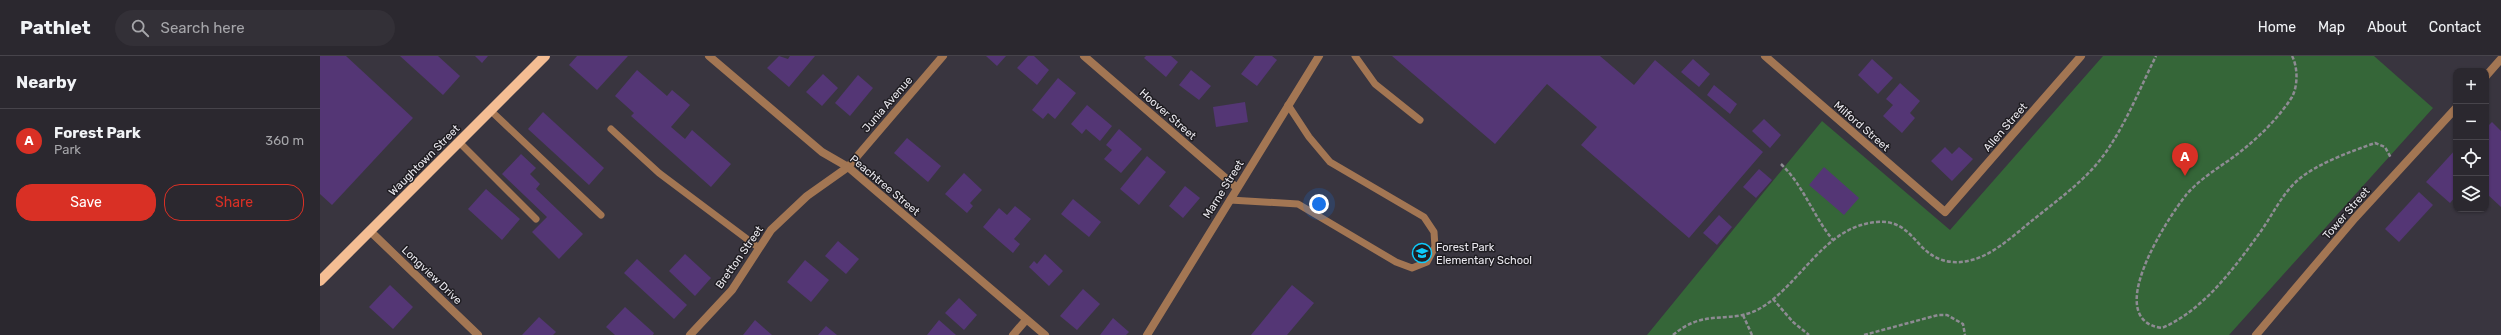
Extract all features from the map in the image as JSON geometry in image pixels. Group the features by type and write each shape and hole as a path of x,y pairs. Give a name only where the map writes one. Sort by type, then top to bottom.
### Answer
{"main road":[{"name":"Waughtown Street","path":"320,281 545,56"}],"street":[{"name":"Peachtree Street","path":"708,56 822,152 848,167 1044,335"},
{"name":"Junia Avenue","path":"848,167 944,56"},
{"name":"Hoover Street","path":"1084,56 1237,188"},
{"name":"Marne Street","path":"1147,335 1319,56"},
{"name":"Milford Street","path":"1765,56 1945,212"},
{"name":"Allen Street","path":"1945,212 2081,56"},
{"path":"2489,73 2501,59"},
{"name":"Tower Street","path":"2256,335 2355,218 2453,111"},
{"name":"Bretton Street","path":"690,335 732,290 771,230 807,196 848,167"},
{"name":"Longview Drive","path":"370,231 478,335"},
{"path":"1013,335 1026,320"}],"lane":[{"path":"1355,56 1375,84 1420,120"},
{"path":"1230,200 1298,204 1396,262 1412,268 1427,262 1436,247 1434,232 1424,217 1330,162 1308,137 1288,105"},
{"path":"490,110 601,215"},
{"path":"611,129 659,173 759,248"},
{"path":"459,142 536,219"}],"path":[{"path":"1673,335 1693,321 1708,317 1750,314 1773,299 1833,240 1859,226 1877,222 1891,223 1901,226 1928,255 1939,260 1968,261 1985,255 2007,240 2095,167 2109,149 2156,56"},
{"path":"2292,56 2296,69 2296,82 2293,95 2280,113 2246,148 2194,186 2185,196 2148,256 2137,287 2140,316 2145,323 2162,328 2188,314 2236,264 2287,191 2299,179 2314,169 2375,143 2385,147 2391,158"},
{"path":"1781,164 1799,184 1822,226 1833,240"},
{"path":"1773,299 1793,322 1809,335"},
{"path":"1743,315 1752,335"},
{"path":"1864,335 1938,315 1947,315 1963,324 1965,335"}],"green space":[{"path":"2103,56 2374,56 2433,108 2229,335 1647,335 1822,121 1950,230"}],"building":[{"path":"320,56 346,56 413,118 332,205 320,194"},
{"path":"400,56 438,56 460,76 443,95"},
{"path":"475,56 488,56 482,63"},
{"path":"577,56 628,56 597,90 569,65"},
{"path":"779,56 788,59 790,56 815,56 789,87 767,68"},
{"path":"986,56 1006,56 997,66"},
{"path":"1028,56 1034,56 1049,70 1037,85 1017,68"},
{"path":"1146,56 1171,56 1178,62 1166,77 1144,58"},
{"path":"1255,56 1272,56 1277,60 1257,86 1241,74"},
{"path":"1392,56 1600,56 1634,85 1655,60 1763,152 1689,238 1581,145 1597,127 1547,84 1495,144"},
{"path":"1693,59 1710,74 1699,87 1681,72"},
{"path":"1872,59 1893,78 1878,94 1858,75"},
{"path":"637,70 667,96 672,90 690,105 671,127 685,139 692,130 731,164 711,187 631,116 634,113 615,96"},
{"path":"1191,70 1211,86 1199,100 1179,85"},
{"path":"823,74 838,88 822,106 806,92"},
{"path":"858,75 873,88 850,116 835,103"},
{"path":"1058,78 1076,93 1055,119 1048,113 1043,119 1032,110"},
{"path":"1900,83 1920,101 1910,113 1915,118 1902,133 1883,116 1893,105 1886,99"},
{"path":"1714,85 1737,104 1730,114 1707,95"},
{"path":"1245,102 1248,122 1216,127 1213,107"},
{"path":"1087,105 1112,126 1100,141 1086,129 1082,134 1071,124"},
{"path":"543,112 604,168 589,185 528,129"},
{"path":"1764,119 1781,135 1770,148 1752,131"},
{"path":"2492,122 2501,131 2501,207 2489,196 2489,125"},
{"path":"1119,129 1142,149 1121,173 1104,159 1112,150 1106,145"},
{"path":"907,138 941,166 928,182 894,153"},
{"path":"1945,147 1952,154 1959,147 1973,159 1952,181 1931,161"},
{"path":"2453,152 2453,200 2450,203 2426,182"},
{"path":"521,154 536,168 530,174 540,184 536,189 583,234 559,259 532,232 547,217 502,174"},
{"path":"1147,156 1166,172 1139,205 1120,189"},
{"path":"1824,167 1859,198 1844,215 1809,185"},
{"path":"1759,169 1772,180 1756,198 1743,187"},
{"path":"964,173 982,190 970,203 973,206 967,213 945,194"},
{"path":"1185,186 1200,198 1183,218 1169,206"},
{"path":"486,189 520,219 502,240 468,209"},
{"path":"2419,192 2433,205 2399,242 2385,229"},
{"path":"1073,199 1101,222 1089,237 1061,214"},
{"path":"1015,206 1031,219 1014,239 1020,244 1013,253 983,227 999,208 1007,215"},
{"path":"1719,215 1732,227 1717,245 1703,233"},
{"path":"838,241 859,259 846,274 825,256"},
{"path":"685,254 711,278 695,296 669,271"},
{"path":"1045,254 1063,271 1049,286 1029,267 1034,261 1037,264"},
{"path":"637,259 687,305 674,319 624,273"},
{"path":"805,260 829,280 811,302 787,282"},
{"path":"390,285 413,307 393,329 369,307"},
{"path":"1292,285 1314,303 1287,335 1251,335"},
{"path":"1083,289 1100,304 1077,330 1060,316"},
{"path":"959,298 977,315 964,330 945,313"},
{"path":"625,307 654,333 653,335 615,335 606,327"},
{"path":"539,317 556,332 553,335 522,335"},
{"path":"1113,318 1129,332 1126,335 1100,335"},
{"path":"755,320 772,335 743,335"},
{"path":"939,320 956,335 927,335"},
{"path":"826,326 837,335 818,335"}],"place":[{"name":"Forest Park","path":"2185,176"},
{"name":"Forest Park Elementary School","path":"1422,253"}]}
